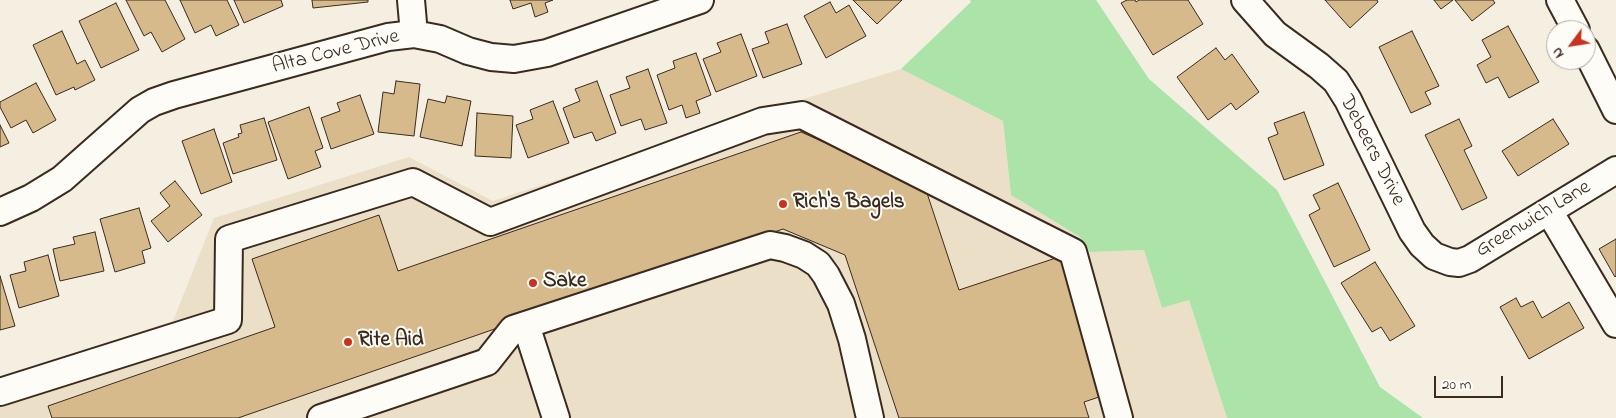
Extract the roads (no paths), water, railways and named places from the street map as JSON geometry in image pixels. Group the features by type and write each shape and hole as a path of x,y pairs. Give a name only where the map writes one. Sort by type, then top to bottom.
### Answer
{"street":[{"path":"411,0 414,34"},
{"name":"Alta Cove Drive","path":"0,212 30,198 62,179 123,123 140,110 154,102 183,92 380,39 414,34 440,39 491,57 514,59 547,53 700,0"},
{"name":"Debeers Drive","path":"1245,0 1275,34 1319,66 1336,81 1348,100 1412,231 1434,256 1450,262"},
{"path":"1560,0 1571,20"},
{"path":"1596,70 1616,110"},
{"path":"0,392 228,320 230,239 413,182 490,222 763,121 802,115 1073,252 1119,418"},
{"name":"Greenwich Lane","path":"1450,262 1470,259 1616,170"},
{"path":"1549,211 1616,324"},
{"path":"321,418 367,411 487,362 513,330 770,245 786,248 804,255 818,264 826,275 841,304 852,339 870,418"},
{"path":"526,325 556,418"}],"place":[{"name":"Rich's Bagels","path":"783,204"},
{"name":"Sake","path":"533,283"},
{"name":"Rite Aid","path":"348,342"}]}
